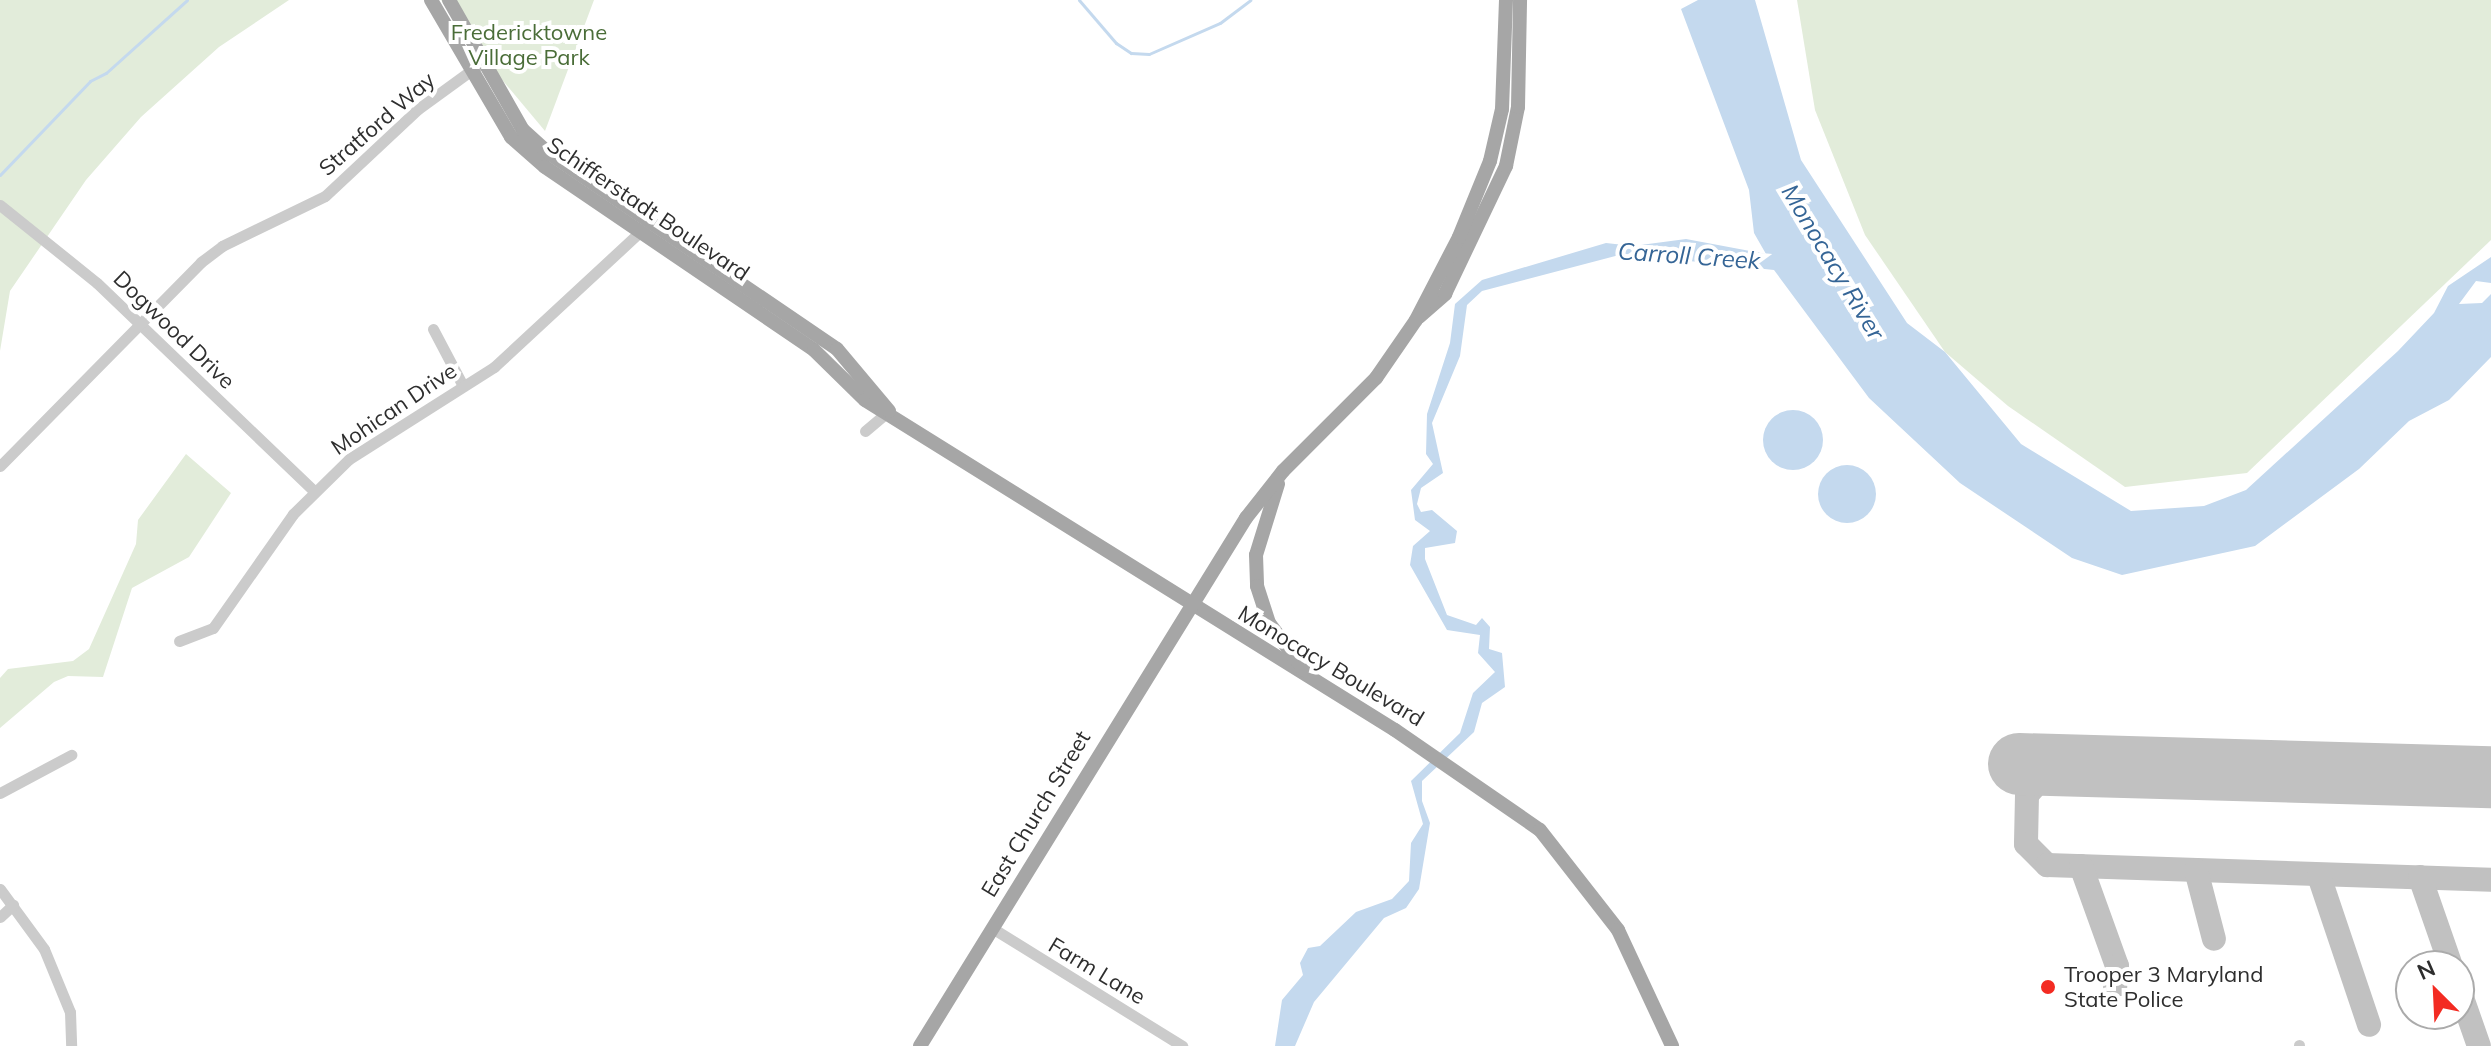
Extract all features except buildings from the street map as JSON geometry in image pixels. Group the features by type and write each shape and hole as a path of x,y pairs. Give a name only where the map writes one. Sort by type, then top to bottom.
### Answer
{"main road":[{"name":"Schifferstadt Boulevard","path":"431,0 471,71 521,148 645,226"},
{"name":"Schifferstadt Boulevard","path":"449,0 523,130 645,226 814,350 865,400 889,411 1189,605"},
{"path":"1189,605 1283,471 1376,378 1416,320 1459,237 1490,161 1502,109 1506,0"},
{"path":"1416,320 1445,294 1506,166 1518,107 1520,0"},
{"path":"1283,471 1256,555 1257,586 1269,623 1316,682"},
{"name":"Monocacy Boulevard","path":"1189,605 1395,730 1489,791 1540,830 1582,878 1639,968 1672,1046"},
{"name":"East Church Street","path":"920,1046 1189,605"}],"street":[{"name":"Stratford Way","path":"0,466 138,322 222,246 325,196 418,109 484,61"},
{"name":"Dogwood Drive","path":"0,205 138,322 314,491"},
{"name":"Mohican Drive","path":"179,641 213,628 314,491 372,442 512,352 645,226"},
{"path":"433,329 463,386"},
{"path":"865,431 889,411"},
{"path":"0,793 71,755"},
{"path":"0,889 44,949 70,1011 71,1046"},
{"path":"0,917 13,905"},
{"name":"Farm Lane","path":"992,928 1182,1046"}],"green space":[{"path":"0,0 289,0 219,47 141,117 86,180 10,291 0,351"},
{"name":"Fredericktowne Village Park","path":"441,0 594,0 545,131 462,32"},
{"path":"1797,0 2491,0 2491,240 2247,473 2125,487 2008,406 1945,352 1865,235 1815,110"},
{"path":"186,454 231,493 189,557 132,588 103,677 68,676 54,682 0,728 0,678 8,669 73,661 89,649 136,544 138,520"}],"water":[{"path":"1698,0 1755,0 1801,160 1907,323 1945,352 2021,444 2131,511 2204,506 2246,490 2398,351 2434,313 2448,286 2491,257 2491,283 2476,281 2459,304 2482,303 2491,294 2491,357 2449,400 2409,421 2359,469 2255,546 2122,575 2072,558 1960,483 1869,398 1774,270 1623,254 1482,291 1467,305 1460,356 1432,423 1443,473 1421,488 1417,504 1421,512 1432,510 1457,531 1455,543 1425,548 1425,559 1447,615 1476,625 1482,618 1490,627 1489,649 1502,653 1505,687 1482,703 1474,732 1422,781 1422,801 1430,823 1419,889 1406,908 1384,918 1314,1002 1295,1046 1275,1046 1282,1000 1303,975 1300,963 1308,948 1320,946 1356,912 1392,899 1409,881 1411,843 1423,824 1411,781 1460,733 1473,693 1495,672 1478,653 1480,635 1447,630 1410,565 1413,546 1430,531 1415,520 1411,490 1433,464 1426,454 1427,414 1450,343 1455,304 1482,280 1606,243 1633,246 1686,239 1766,254 1754,233 1749,190 1681,9"},
{"path":"1793,410 1814,419 1823,440 1814,461 1793,470 1772,461 1763,440 1772,419"},
{"path":"1847,465 1868,473 1876,494 1868,515 1847,523 1826,515 1818,494 1826,473"}],"waterway":[{"path":"0,175 90,81 106,73 187,0"},
{"path":"1079,0 1116,43 1131,53 1149,54 1220,23 1250,0"}],"taxiway":[{"path":"2054,764 2027,795 2026,844 2047,865 2491,880"},
{"path":"2081,866 2117,966 2115,988"},
{"path":"2196,870 2214,939"},
{"path":"2319,876 2369,1025"},
{"path":"2420,877 2445,950"},
{"path":"2473,1030 2479,1046"}],"runway":[{"path":"2019,764 2491,777"}],"place":[{"name":"Trooper 3 Maryland State Police","path":"2048,987"}],"water label":[{"name":"Carroll Creek","path":"1689,256"},
{"name":"Monocacy River","path":"1833,262"}]}
